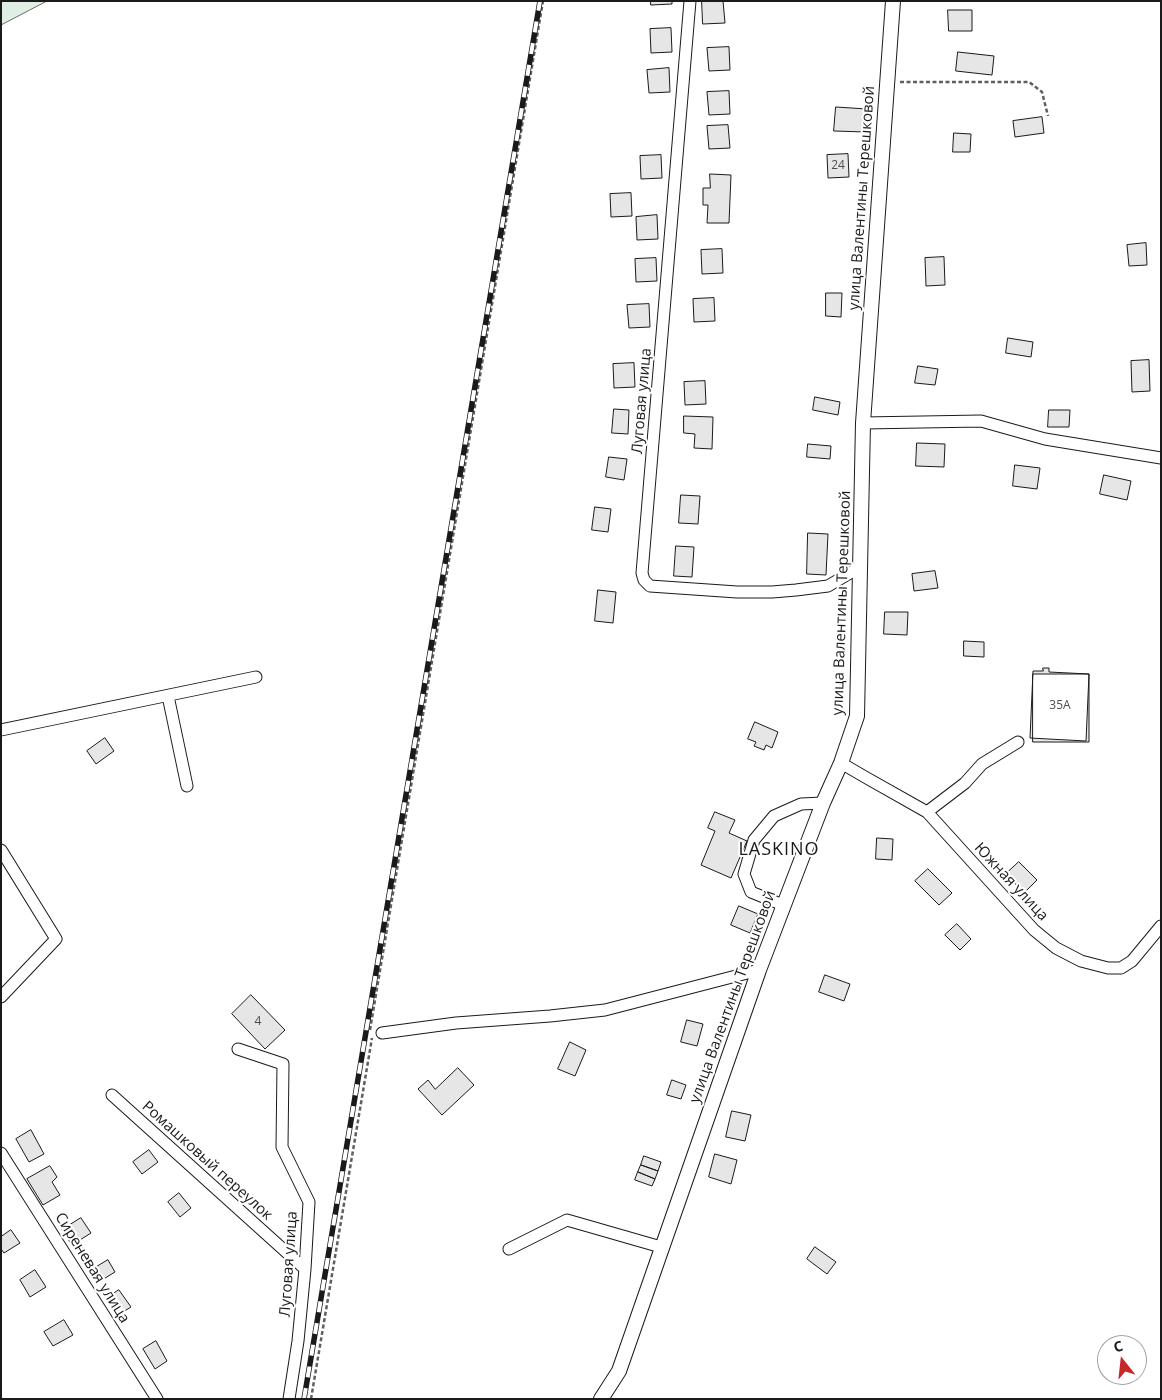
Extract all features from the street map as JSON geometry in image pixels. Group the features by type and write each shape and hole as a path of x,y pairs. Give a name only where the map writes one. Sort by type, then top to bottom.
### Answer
{"street":[{"name":"Луговая улица","path":"690,1 642,573 644,580 650,586 737,592 772,592 828,586 860,567"},
{"name":"улица Валентины Терешковой","path":"601,1399 618,1371 759,970 823,803 842,762 858,716 863,423 893,1"},
{"path":"863,423 981,421 1045,440 1161,458"},
{"path":"1,730 256,677"},
{"path":"168,696 187,786"},
{"path":"927,812 965,783 982,764 1018,742"},
{"name":"Южная улица","path":"842,762 927,812 1034,930 1056,948 1081,961 1108,968 1121,968 1132,961 1161,926"},
{"path":"783,905 751,892 744,874 754,840 774,816 801,804 823,803"},
{"path":"1,850 56,939 1,997"},
{"path":"382,1033 456,1023 605,1010 759,970"},
{"name":"Луговая улица","path":"238,1049 283,1064 282,1147 309,1202 298,1341 289,1399"},
{"name":"Ромашковый переулок","path":"112,1095 305,1269"},
{"name":"Сиреневая улица","path":"1,1153 157,1399"},
{"path":"510,1249 567,1220 661,1246"}],"path":[{"path":"370,1031 543,1"},
{"path":"886,82 1029,82 1042,92 1048,116"},
{"path":"312,1399 372,1038 382,1033"}],"green space":[{"path":"1,1 47,1 1,25"}],"building":[{"path":"651,1 672,1 672,4 651,5"},
{"path":"702,1 723,1 725,23 703,24"},
{"path":"948,10 972,10 972,31 949,31"},
{"path":"671,28 672,52 651,53 650,29"},
{"path":"729,47 730,70 709,71 707,48"},
{"path":"958,52 994,56 992,75 956,71"},
{"path":"669,68 670,92 649,93 647,70"},
{"path":"729,91 730,114 709,115 707,92"},
{"path":"836,107 867,109 866,132 834,131"},
{"path":"1042,117 1044,133 1015,137 1013,121"},
{"path":"728,125 730,148 709,149 707,126"},
{"path":"954,133 971,134 970,152 953,152"},
{"path":"848,154 849,177 828,178 827,155"},
{"path":"661,155 662,178 641,179 640,156"},
{"path":"710,174 731,175 729,223 707,223 708,205 703,205 703,188 710,188"},
{"path":"631,193 632,216 611,217 610,194"},
{"path":"657,215 658,239 637,240 636,217"},
{"path":"1146,243 1147,265 1129,266 1127,245"},
{"path":"722,249 723,273 702,274 701,250"},
{"path":"944,257 945,285 926,286 925,258"},
{"path":"656,258 657,281 636,282 635,259"},
{"path":"826,293 842,293 841,317 826,316"},
{"path":"714,298 715,321 694,322 693,299"},
{"path":"649,304 650,327 629,328 627,305"},
{"path":"1008,338 1033,342 1031,357 1006,353"},
{"path":"1149,360 1150,391 1132,392 1131,361"},
{"path":"634,363 635,387 614,388 613,364"},
{"path":"918,366 938,369 935,385 915,383"},
{"path":"705,381 706,404 685,405 684,382"},
{"path":"815,397 840,402 838,415 813,410"},
{"path":"614,409 629,410 628,434 612,433"},
{"path":"1049,410 1070,410 1069,427 1048,427"},
{"path":"684,416 713,417 712,449 694,448 695,434 684,433"},
{"path":"917,443 945,444 944,467 916,466"},
{"path":"808,444 831,446 830,459 807,457"},
{"path":"609,457 627,459 624,480 606,477"},
{"path":"1015,465 1040,468 1037,489 1013,486"},
{"path":"1104,475 1131,481 1127,500 1100,494"},
{"path":"681,495 700,496 698,524 679,523"},
{"path":"595,507 611,509 608,532 592,530"},
{"path":"808,533 828,534 826,575 807,574"},
{"path":"676,546 694,547 692,577 674,576"},
{"path":"935,571 938,588 914,591 912,574"},
{"path":"598,590 616,592 613,623 595,621"},
{"path":"885,612 908,612 907,635 884,634"},
{"path":"964,641 984,642 984,657 964,656"},
{"path":"1043,668 1049,668 1049,672 1089,674 1086,741 1030,738 1033,671 1043,671"},
{"path":"1033,674 1089,674 1089,742 1033,742"},
{"path":"755,722 778,732 772,748 766,745 764,750 754,746 756,742 748,739"},
{"path":"105,738 114,751 96,764 87,751"},
{"path":"715,812 735,820 729,833 747,841 731,878 701,865 715,831 708,828"},
{"path":"877,838 893,839 892,860 876,859"},
{"path":"1019,862 1037,880 1024,893 1006,874"},
{"path":"928,869 952,893 939,905 915,881"},
{"path":"739,906 758,914 750,933 731,925"},
{"path":"957,924 971,939 960,950 945,935"},
{"path":"825,975 850,984 844,1001 819,992"},
{"path":"251,995 285,1030 265,1049 232,1014"},
{"path":"687,1020 703,1024 697,1046 681,1042"},
{"path":"570,1042 586,1050 575,1076 558,1069"},
{"path":"458,1068 474,1085 442,1115 418,1089 428,1080 435,1089"},
{"path":"672,1080 686,1085 681,1099 667,1095"},
{"path":"732,1111 751,1115 745,1141 726,1137"},
{"path":"31,1130 44,1154 29,1162 16,1139"},
{"path":"149,1150 158,1162 142,1174 133,1162"},
{"path":"715,1154 737,1160 731,1184 709,1177"},
{"path":"644,1156 661,1162 658,1171 641,1165"},
{"path":"641,1165 658,1171 655,1179 638,1172"},
{"path":"50,1166 57,1177 52,1182 60,1195 43,1205 27,1179"},
{"path":"638,1172 655,1179 652,1186 635,1180"},
{"path":"179,1193 191,1208 180,1217 168,1202"},
{"path":"81,1218 91,1233 72,1245 62,1230"},
{"path":"11,1230 20,1243 4,1253 1,1249 1,1237"},
{"path":"815,1247 836,1262 827,1274 807,1259"},
{"path":"108,1260 115,1272 97,1283 90,1271"},
{"path":"35,1270 46,1287 30,1297 20,1280"},
{"path":"119,1290 131,1307 118,1315 107,1298"},
{"path":"64,1320 73,1335 53,1346 44,1332"},
{"path":"156,1341 167,1361 155,1369 143,1349"}],"railway":[{"path":"304,1399 540,1"}],"district":[{"name":"LASKINO","path":"780,850"}]}
